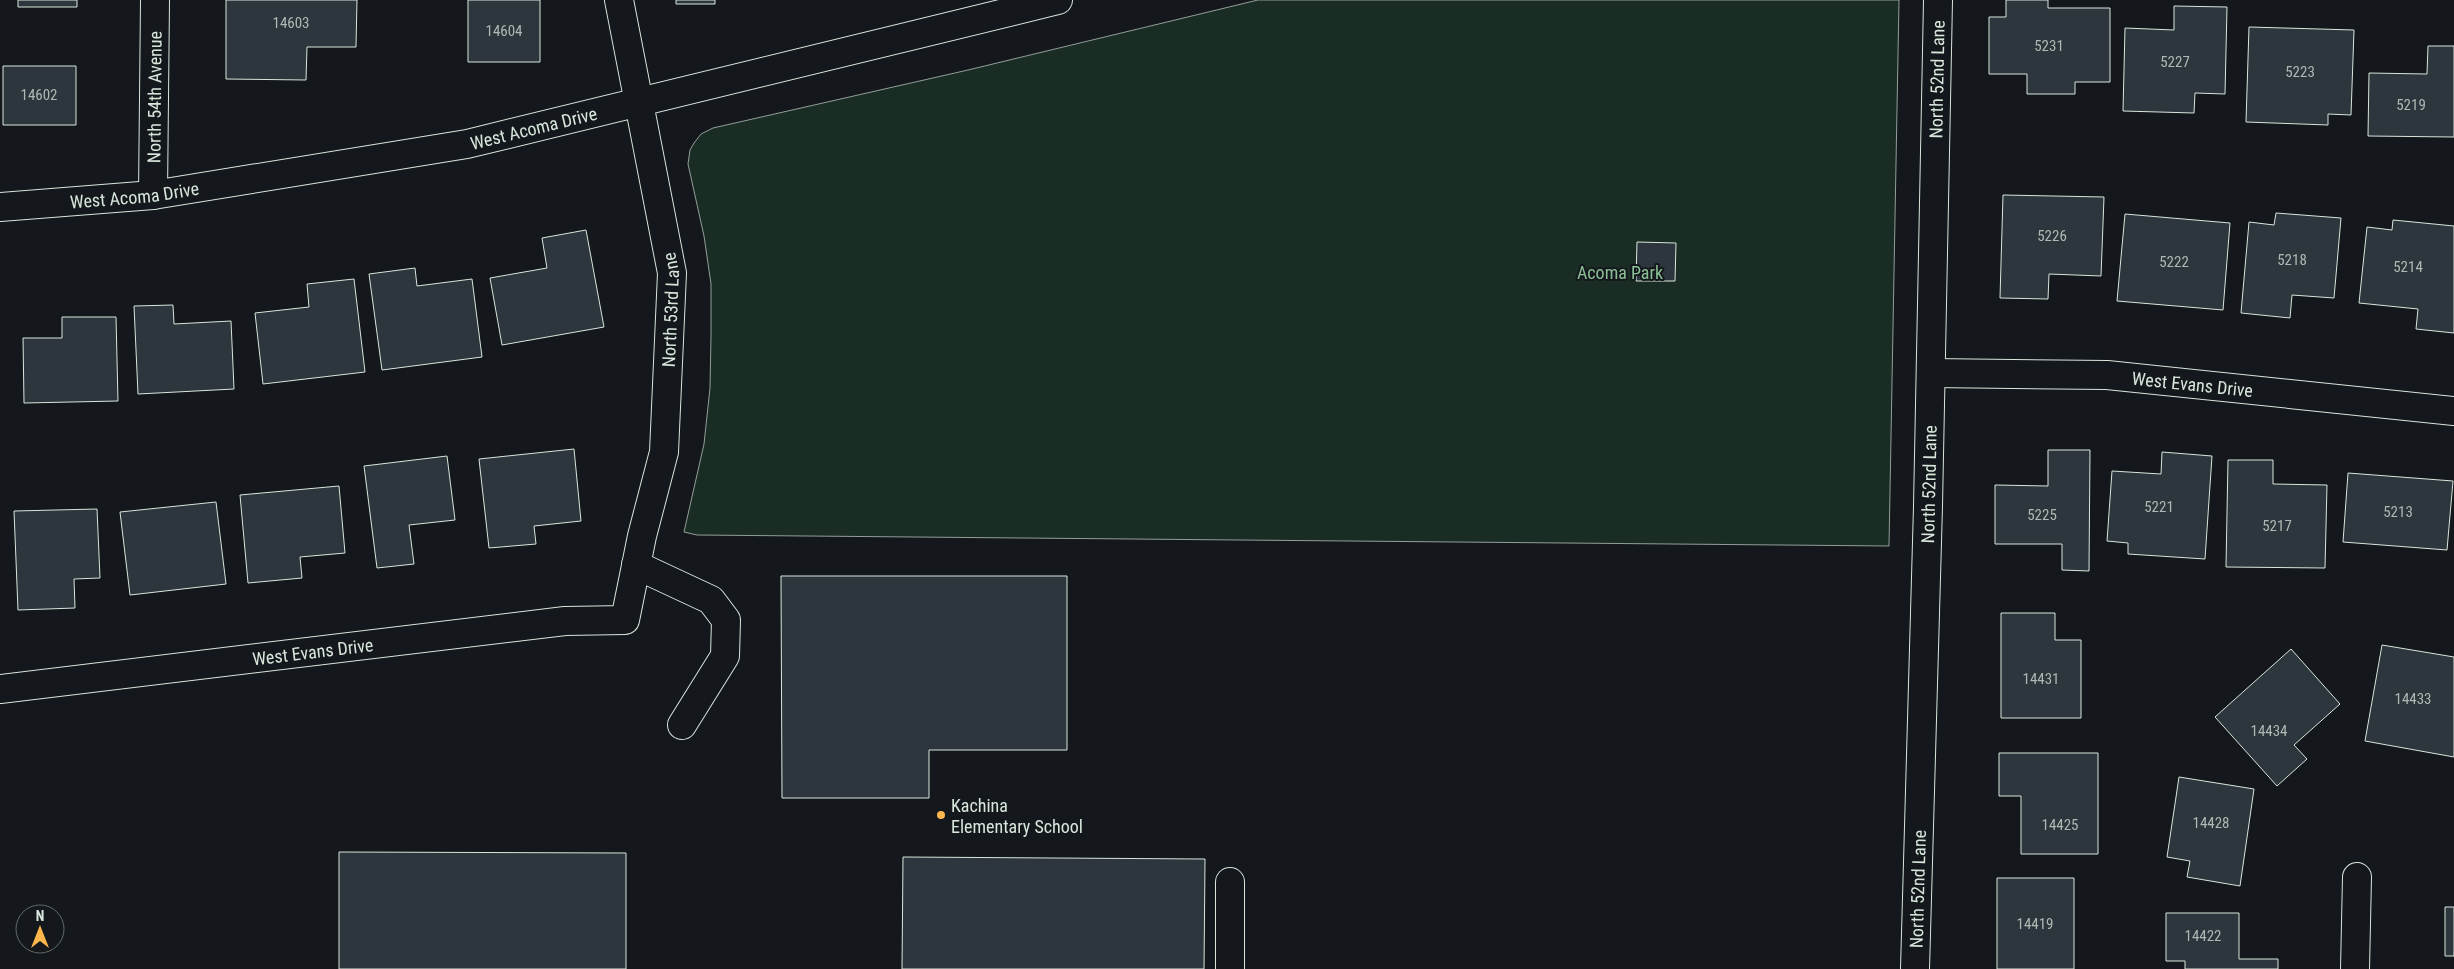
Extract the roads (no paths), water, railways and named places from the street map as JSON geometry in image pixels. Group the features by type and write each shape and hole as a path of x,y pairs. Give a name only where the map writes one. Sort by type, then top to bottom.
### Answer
{"street":[{"name":"North 54th Avenue","path":"153,195 155,0"},
{"name":"North 53rd Lane","path":"619,0 672,273 664,452 636,565 625,620"},
{"name":"West Acoma Drive","path":"0,207 153,195 467,144 1058,0"},
{"name":"North 52nd Lane","path":"1915,969 1931,373 1938,0"},
{"name":"West Evans Drive","path":"1931,373 2107,374 2454,411"},
{"path":"636,565 711,600 726,620 725,656 682,725"},
{"name":"West Evans Drive","path":"0,689 565,621 625,620"},
{"path":"2355,969 2357,877"},
{"path":"1230,882 1230,969"}],"place":[{"name":"Kachina Elementary School","path":"941,815"}],"park label":[{"name":"Acoma Park","path":"1620,272"}]}
